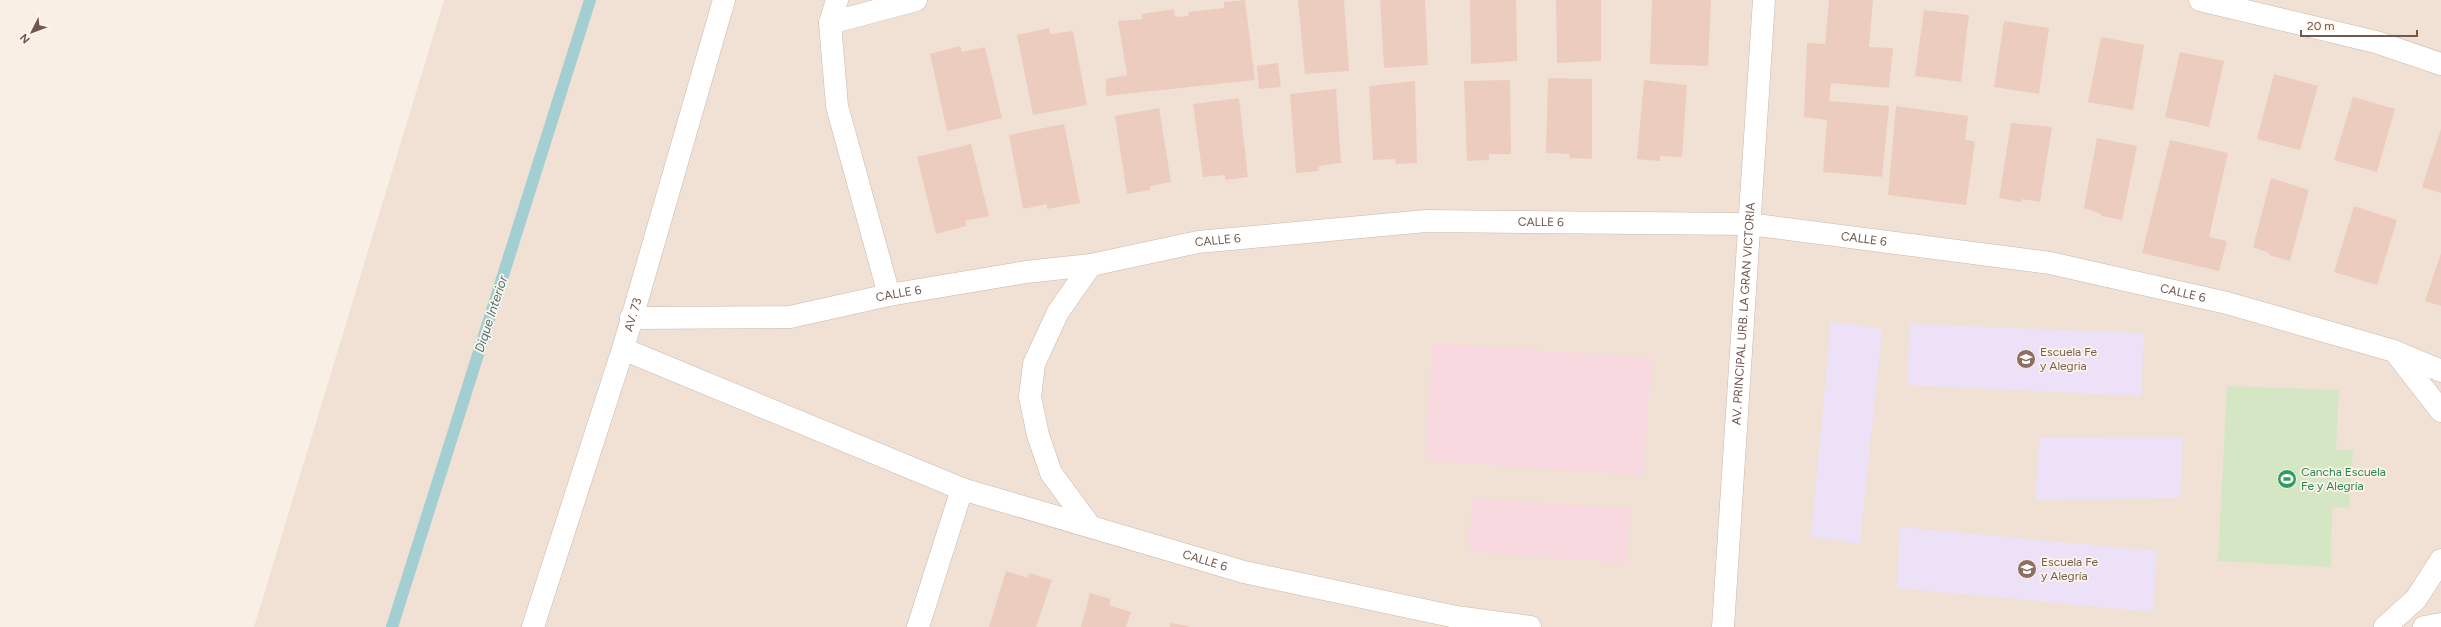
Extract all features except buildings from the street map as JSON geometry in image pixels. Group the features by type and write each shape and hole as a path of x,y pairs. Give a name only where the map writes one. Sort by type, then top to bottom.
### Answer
{"street":[{"name":"AV. 73","path":"533,627 623,349 724,0"},
{"path":"836,0 830,23 837,106 890,295"},
{"path":"830,23 916,0"},
{"name":"AV. PRINCIPAL URB. LA GRAN VICTORIA","path":"1723,627 1764,0"},
{"path":"2200,0 2376,42 2441,64"},
{"name":"CALLE 6","path":"631,318 790,317 890,295 1026,272 1091,265 1198,242 1426,221 1749,224 2050,263 2227,303 2394,351 2441,371"},
{"path":"1090,526 1052,473 1038,436 1030,397 1034,364 1058,312 1091,265"},
{"name":"CALLE 6","path":"623,349 962,489 1244,572 1456,617 1530,627"},
{"path":"2394,351 2441,411"},
{"path":"918,627 962,489"},
{"path":"2385,627 2416,599 2441,560"},
{"path":"2424,627 2441,624"}],"shaded area":[{"path":"444,0 2441,0 2441,627 254,627"},
{"path":"1831,321 1882,329 1860,544 1811,537"},
{"name":"Escuela Fe y Alegria","path":"1910,324 2144,333 2141,396 1907,385"},
{"path":"1432,343 1652,358 1643,476 1425,460"},
{"path":"2183,437 2180,498 2035,500 2040,438"},
{"path":"1472,498 1631,509 1626,563 1468,552"},
{"name":"Escuela Fe y Alegría","path":"1900,527 2157,551 2153,612 1897,588"}],"green space":[{"name":"Cancha Escuela Fe y Alegría","path":"2227,386 2339,390 2336,450 2353,450 2349,508 2332,507 2331,567 2218,561"}],"waterway":[{"name":"Dique Interior","path":"392,627 590,0"}],"place":[{"name":"Escuela Fe y Alegria","path":"2026,359"},
{"name":"Cancha Escuela Fe y Alegría","path":"2287,479"},
{"name":"Escuela Fe y Alegría","path":"2027,569"}]}
